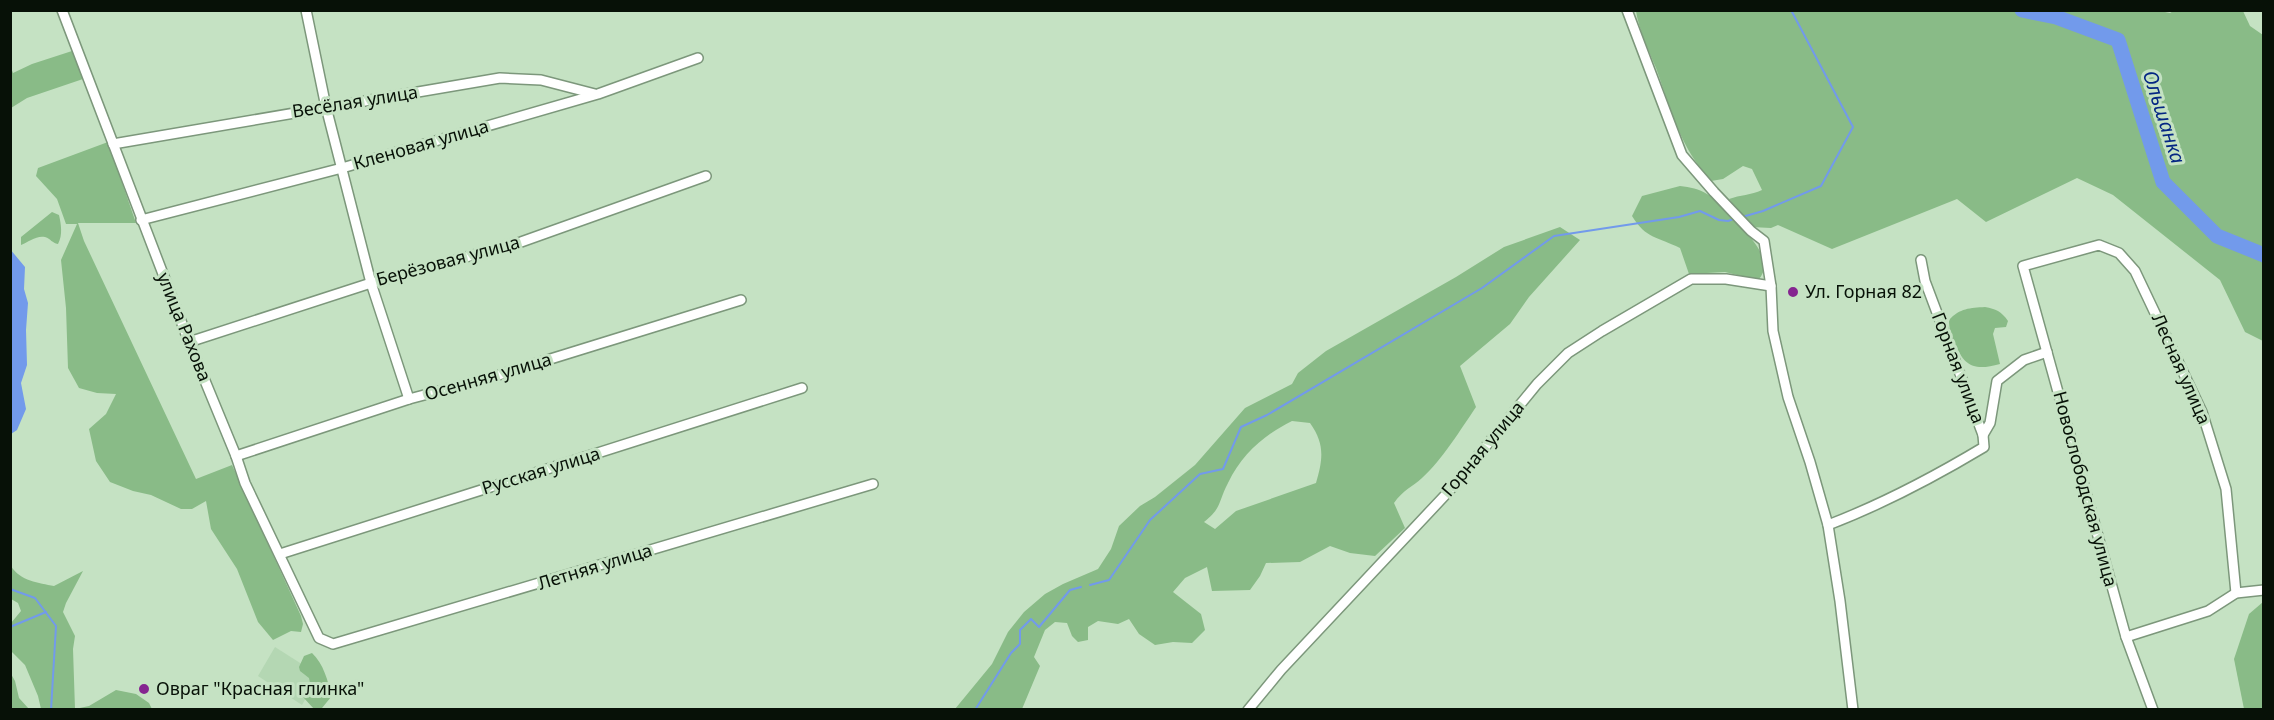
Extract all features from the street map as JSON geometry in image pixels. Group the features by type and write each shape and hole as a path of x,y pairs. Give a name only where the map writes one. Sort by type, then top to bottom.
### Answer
{"street":[{"name":"улица Рахова","path":"62,10 141,220 245,483 319,638"},
{"path":"306,10 326,106 370,283 409,399"},
{"path":"1627,10 1682,155 1751,231 1764,241 1771,286 1773,331 1788,396 1828,525 1853,710"},
{"name":"Кленовая улица","path":"141,220 342,168 598,94 698,58"},
{"name":"Весёлая улица","path":"113,144 500,78 541,80 598,94"},
{"name":"Берёзовая улица","path":"189,342 370,283 521,242 706,176"},
{"name":"Лесная улица","path":"2023,266 2098,245 2119,253 2134,271 2151,302 2202,412 2226,489 2236,593"},
{"name":"Горная улица","path":"1828,525 1871,508 1941,473 1984,447 1983,435 1925,281 1921,260"},
{"name":"Новослободская улица","path":"2023,266 2126,637 2153,710"},
{"name":"Горная улица","path":"1248,710 1281,670 1449,491 1537,384 1568,353 1691,279 1726,279 1771,286"},
{"name":"Осенняя улица","path":"236,456 409,399 489,378 741,300"},
{"path":"1983,435 1990,423 1996,381 2024,360 2047,352"},
{"name":"Русская улица","path":"280,554 802,388"},
{"name":"Летняя улица","path":"319,638 333,644 873,484"},
{"path":"2126,637 2208,611 2236,593 2264,590"}],"shaded area":[{"path":"2155,10 2170,13 2175,10 2243,11 2250,26 2263,35 2263,341 2245,332 2220,280 2113,195 2077,178 1986,222 1957,199 1832,249 1778,225 1771,228 1751,227 1729,199 1762,190 1752,169 1743,166 1723,179 1711,181 1700,168 1678,128 1636,11"},
{"path":"72,51 83,79 27,98 11,108 11,68 13,73"},
{"path":"108,142 136,223 78,223 84,241 196,479 232,465 301,616 303,624 301,632 291,631 273,640 258,622 237,569 211,529 206,501 192,509 181,509 151,495 110,482 96,461 89,429 106,414 116,394 97,393 79,388 68,368 66,308 61,260 77,224 66,224 57,199 36,176 38,168"},
{"path":"1680,186 1711,196 1751,237 1762,255 1764,264 1763,272 1758,280 1725,272 1689,274 1680,248 1653,237 1637,224 1632,216 1642,196"},
{"path":"52,212 60,218 61,233 58,244 42,237 21,245 21,237"},
{"path":"1560,227 1580,240 1529,297 1510,324 1460,366 1476,407 1437,462 1394,503 1405,528 1375,556 1350,553 1330,546 1300,562 1266,563 1250,590 1212,591 1207,567 1185,578 1173,592 1201,614 1205,630 1192,643 1173,642 1155,645 1139,634 1129,619 1118,624 1098,621 1088,627 1088,640 1078,642 1072,636 1067,623 1055,622 1045,630 1034,657 1040,666 1022,709 955,709 992,664 1008,632 1024,612 1045,594 1098,569 1111,549 1119,526 1140,506 1195,465 1245,408 1292,384 1298,373 1326,351 1504,247","holes":["1292,421 1310,423 1318,438 1321,452 1316,483 1236,511 1215,529 1204,522 1217,509 1240,463 1255,446"]},
{"path":"1985,307 1998,311 2008,321 2006,327 1995,328 1993,334 2000,364 1977,367 1967,362 1958,351 1950,332 1949,320 1961,311"},
{"path":"11,566 25,578 54,586 83,571 63,612 75,636 73,649 75,709 41,709 25,665 11,651 11,623 21,611 18,603 11,599"},
{"path":"2263,602 2263,709 2244,709 2234,659 2249,614"},
{"path":"275,647 319,675 302,705 258,676"},
{"path":"312,653 325,673 331,697 322,708 314,709 303,697 310,683 309,678 300,671 299,667 304,656"},
{"path":"11,674 19,698 29,709 11,709"},
{"path":"116,690 136,694 149,703 152,709 75,709 89,706"}],"water":[{"path":"10,249 25,267 24,289 28,303 27,365 21,383 26,409 17,430 11,434"}],"waterway":[{"path":"1742,217 1763,211 1821,186 1853,127 1791,10"},
{"name":"Ольшанка","path":"2022,10 2056,17 2118,40 2163,182 2217,236 2264,255"},
{"path":"1090,585 1109,580 1150,520 1200,474 1223,469 1241,427 1267,415 1482,288 1554,236 1679,217 1700,211 1719,220 1728,221 1736,218"},
{"path":"975,710 1011,653 1020,644 1020,630 1031,619 1039,627 1070,590 1081,587"},
{"path":"10,589 35,598 56,626 51,710"},
{"path":"10,627 46,612"}],"place":[{"name":"Ул. Горная 82","path":"1793,292"},
{"name":"Овраг \"Красная глинка\"","path":"144,689"}]}
